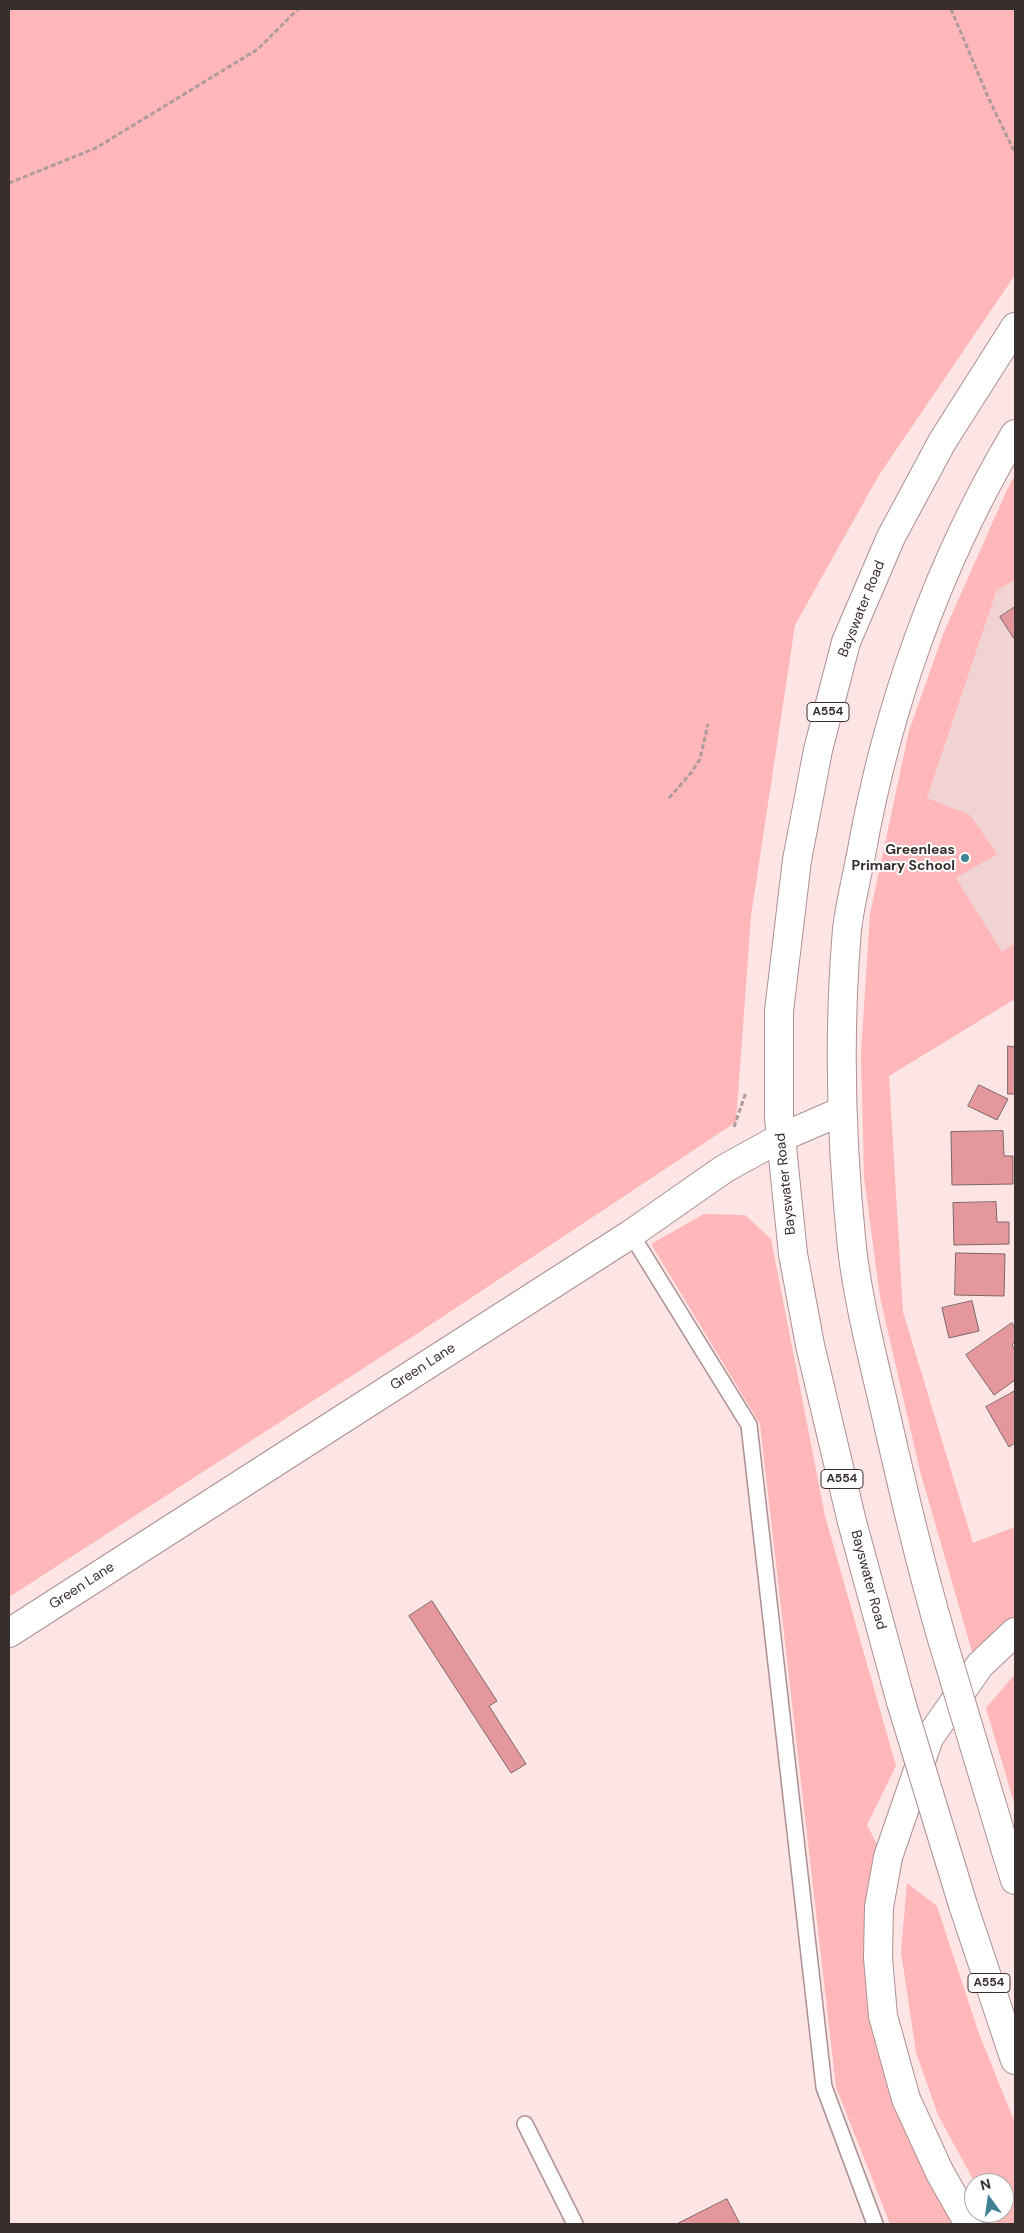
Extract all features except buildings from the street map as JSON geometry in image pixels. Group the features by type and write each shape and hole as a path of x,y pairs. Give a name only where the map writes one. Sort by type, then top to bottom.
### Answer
{"main road":[{"name":"Bayswater Road","path":"1015,327 942,442 892,537 846,642 818,750 797,860 779,1011 780,1138 793,1254 810,1345 852,1522 902,1702 963,1906 1015,2060"},
{"path":"1015,434 943,574 890,724 866,823 848,927 840,1082 852,1250 874,1366 915,1544 1015,1880"},
{"name":"Green Lane","path":"9,1633 631,1234 724,1168 780,1138 842,1111"},
{"path":"970,2224 940,2173 906,2099 883,2016 878,1958 879,1907 888,1857 929,1738 980,1665 1015,1632"}],"lane":[{"path":"631,1234 749,1425 824,2087 875,2224"},
{"path":"525,2124 575,2224"}],"path":[{"path":"9,183 96,148 258,49 298,9"},
{"path":"951,9 988,97 1015,153"},
{"path":"668,798 691,773 700,759 708,724"}],"shaded area":[{"path":"9,9 1015,9 1015,275 879,475 795,625 751,916 736,1122 418,1333 9,1597"},
{"path":"1015,475 1015,580 997,590 927,798 970,815 997,854 956,878 1002,952 1015,943 1015,999 889,1076 903,1312 973,1543 1015,1527 1015,1617 973,1655 920,1471 880,1297 864,1177 861,1053 870,914 909,731 944,632"},
{"name":"Greenleas Primary School","path":"1015,555 1015,998 904,918 927,798 997,590"},
{"path":"704,1214 745,1215 771,1239 825,1516 896,1766 867,1825 878,1846 866,1963 876,2048 912,2145 953,2224 890,2224 836,2087 760,1424 651,1244"},
{"path":"1015,1674 1015,1806 986,1708"},
{"path":"907,1883 937,1906 978,2031 1015,2123 1015,2224 996,2223 1014,2223 1014,2173 970,2173 938,2115 916,2052 901,1952"}],"place":[{"name":"Greenleas Primary School","path":"965,858"}]}
